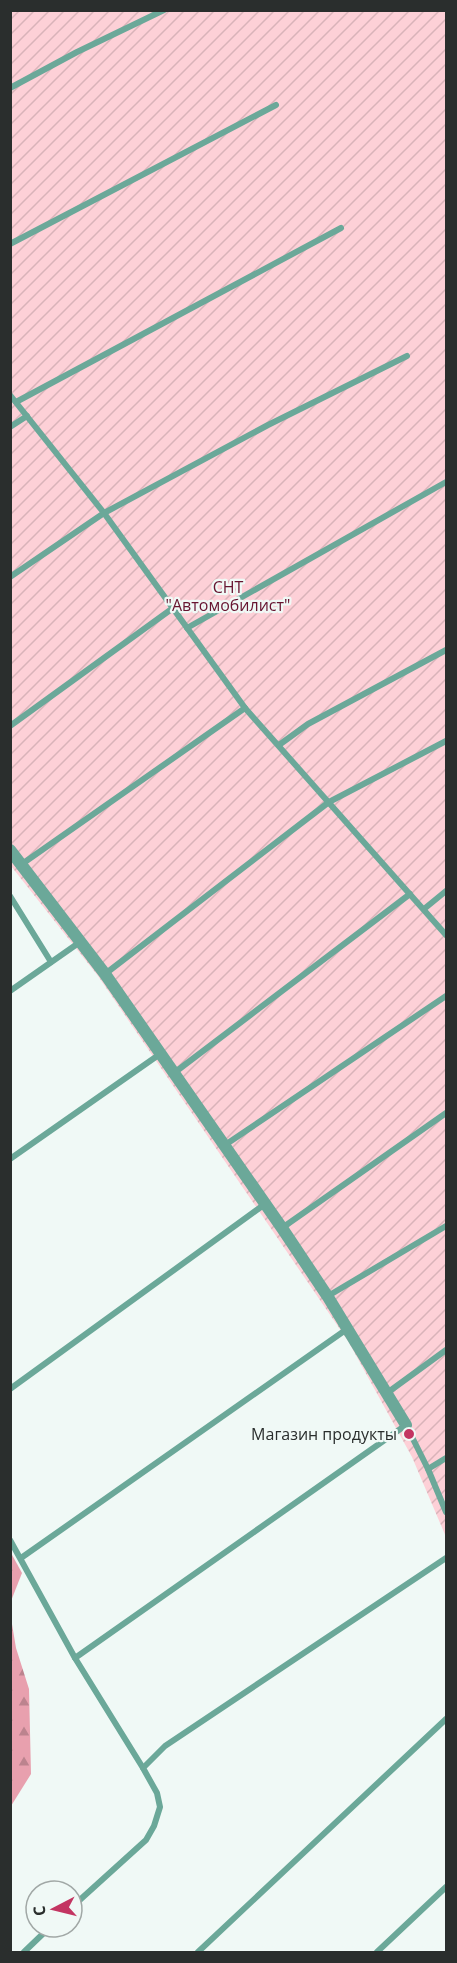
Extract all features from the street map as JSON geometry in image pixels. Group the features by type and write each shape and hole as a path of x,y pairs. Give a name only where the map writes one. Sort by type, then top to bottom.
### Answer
{"street":[{"path":"10,850 105,974 282,1228 406,1425"}],"lane":[{"path":"10,88 77,52 164,10"},
{"path":"10,244 276,105"},
{"path":"16,402 341,228"},
{"path":"10,577 104,513 268,425 407,356"},
{"path":"10,395 104,513 245,708 447,935"},
{"path":"10,427 27,416"},
{"path":"188,628 447,482"},
{"path":"10,726 173,608"},
{"path":"279,745 308,724 447,650"},
{"path":"22,864 245,708"},
{"path":"105,974 329,802 447,741"},
{"path":"424,909 447,891"},
{"path":"173,1074 410,894"},
{"path":"10,896 51,962"},
{"path":"10,991 80,942"},
{"path":"224,1145 447,996"},
{"path":"10,1159 160,1054"},
{"path":"282,1228 447,1113"},
{"path":"10,1389 265,1204"},
{"path":"327,1297 447,1226"},
{"path":"21,1558 347,1329"},
{"path":"387,1394 447,1350"},
{"path":"75,1658 406,1425 447,1512"},
{"path":"428,1469 447,1458"},
{"path":"10,1540 75,1658 143,1768 157,1793 160,1807 154,1826 146,1840 84,1896"},
{"path":"143,1768 165,1746 447,1558"},
{"path":"198,1953 447,1719"},
{"path":"377,1953 447,1887"},
{"path":"24,1953 38,1939"}],"green space":[{"name":"СНТ \"Автомобилист\"","path":"11,11 446,11 446,1537 412,1457 348,1341 98,976 11,866"},
{"path":"11,1553 22,1573 11,1601"},
{"path":"11,1618 16,1648 29,1689 31,1774 11,1806"}],"place":[{"name":"Магазин продукты","path":"409,1434"}]}
